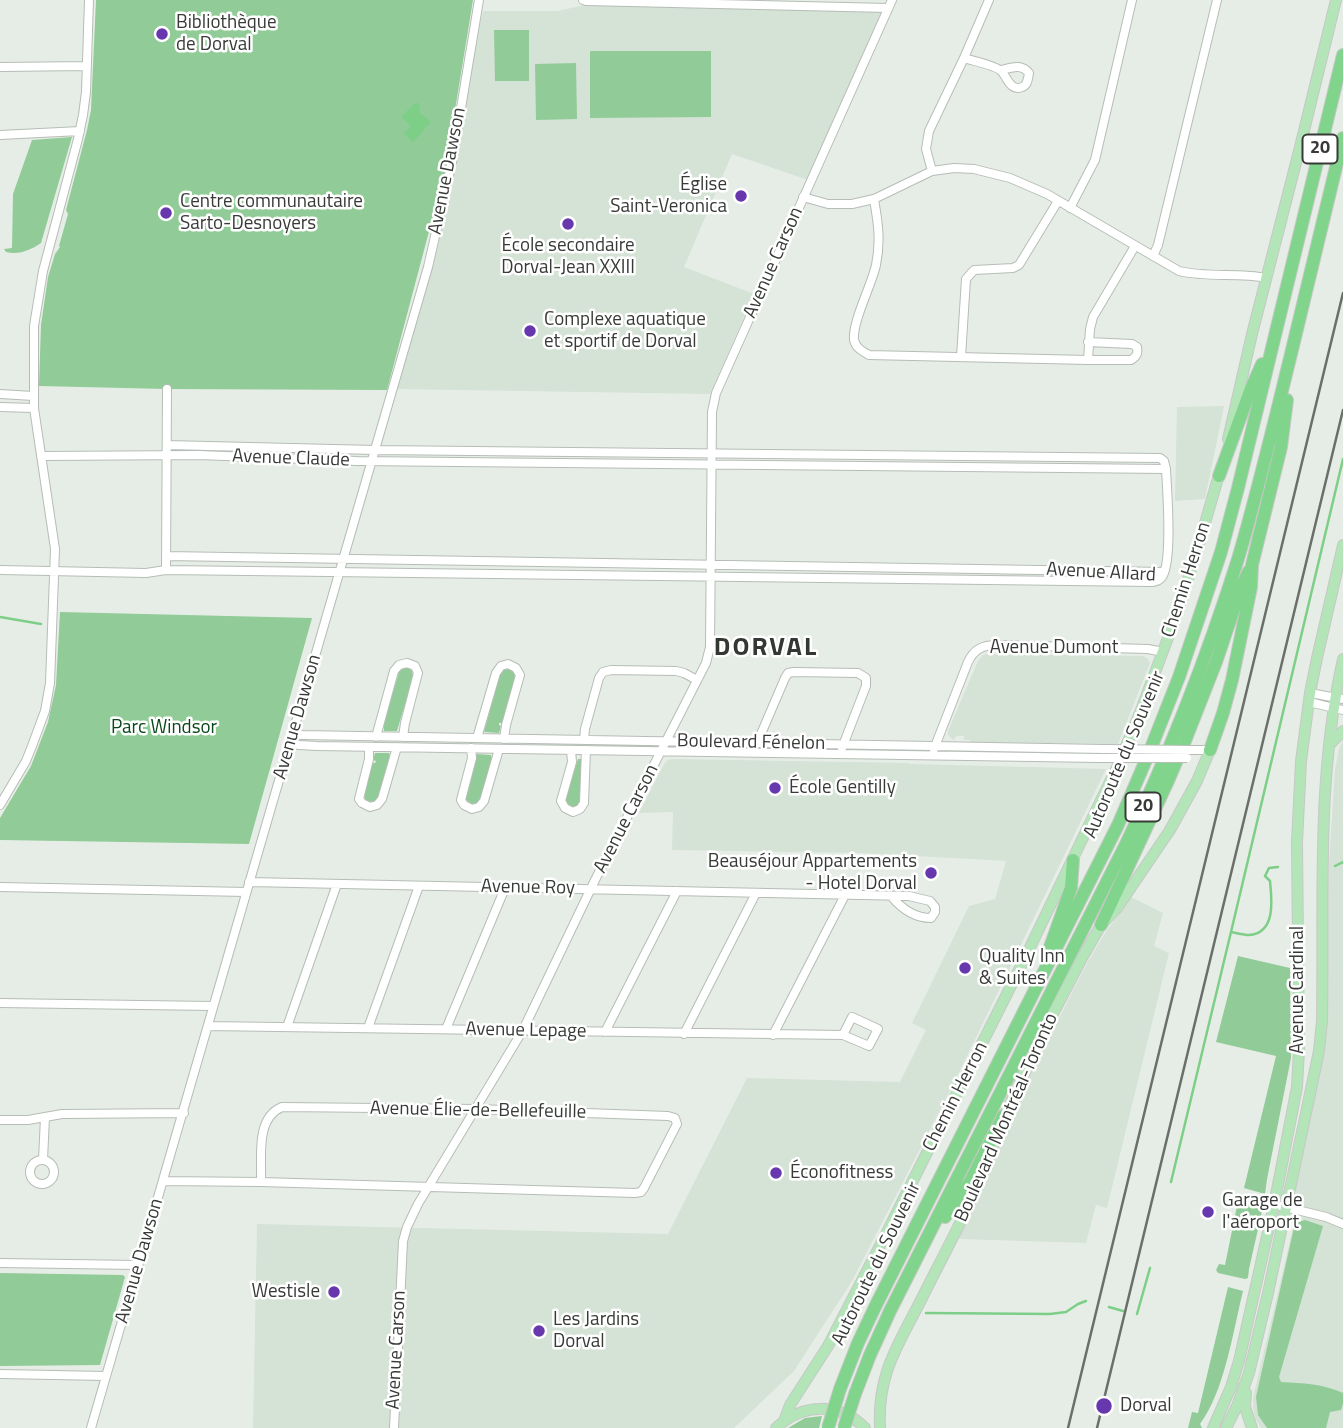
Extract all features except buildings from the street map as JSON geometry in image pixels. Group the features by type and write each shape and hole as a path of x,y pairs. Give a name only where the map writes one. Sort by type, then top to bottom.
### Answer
{"highway":[{"name":"Autoroute du Souvenir","path":"828,1428 840,1389 866,1326 1118,825 1180,677 1226,534 1343,55"},
{"name":"Autoroute du Souvenir","path":"844,1428 877,1339 1117,862 1169,748 1210,642 1238,559 1263,470 1343,138"},
{"path":"1208,754 1232,680 1251,587 1252,565 1281,447 1296,332"},
{"path":"1219,476 1250,391 1274,339"},
{"path":"1101,925 1181,751 1216,662 1242,585 1252,565"},
{"path":"1038,984 1071,888 1073,860"},
{"path":"918,1254 971,1181 1003,1116"}],"main road":[{"name":"Chemin Herron","path":"780,1424 847,1310 989,1031 1128,741 1163,652 1219,476 1336,0"},
{"name":"Avenue Cardinal","path":"1220,1427 1237,1368 1294,1103 1298,1072 1297,821 1301,761 1309,697 1343,545"},
{"name":"Avenue Cardinal","path":"1220,1427 1237,1406 1249,1373 1319,1051 1324,829 1330,744 1339,703 1343,659"},
{"path":"1330,744 1343,731"},
{"name":"Boulevard Montréal-Toronto","path":"880,1428 881,1395 891,1359 975,1194 1003,1116 1071,978 1101,925 1117,908 1165,839 1208,754"},
{"path":"1249,1373 1245,1404 1252,1428"},
{"path":"780,1424 802,1411 826,1408 844,1413 865,1428"}],"street":[{"path":"0,805 26,761 45,711 50,682 55,549 34,408 34,326 39,290 80,131 86,92 89,0"},
{"name":"Avenue Dawson","path":"92,1428 438,226 452,162 479,0"},
{"path":"583,0 890,4"},
{"path":"932,172 926,149 929,131 989,0"},
{"path":"1070,208 1095,160 1132,0"},
{"path":"1153,256 1158,245 1217,0"},
{"name":"Avenue Carson","path":"394,1428 403,1241 409,1222 523,1030 706,663 710,650 712,412 716,393 890,4"},
{"path":"964,58 1001,70"},
{"path":"0,67 87,66"},
{"path":"0,135 80,131"},
{"path":"803,197 839,205 874,199 932,172 954,168 974,169 1025,183 1174,269 1267,278"},
{"path":"874,199 880,231 876,265 855,328 854,341 859,349 869,355 1088,360 1131,360 1138,352 1132,344 1088,342"},
{"path":"961,357 966,279 974,270 1013,268 1019,265 1058,201"},
{"path":"1088,360 1093,317 1135,246"},
{"path":"166,570 167,389"},
{"path":"0,394 33,396"},
{"path":"0,407 34,408"},
{"name":"Avenue Claude","path":"41,456 199,455 372,461 1166,469 1160,458 375,450 167,445"},
{"path":"540,452 540,463"},
{"path":"873,466 874,455"},
{"path":"1164,572 1168,523 1166,469"},
{"name":"Avenue Allard","path":"0,570 1152,582 1160,579 1164,572 166,556"},
{"path":"526,574 527,562"},
{"path":"864,567 864,578"},
{"path":"1005,569 1005,580"},
{"name":"Avenue Dumont","path":"933,755 934,745 970,656 983,646 1148,649 1163,652"},
{"path":"376,737 394,671 399,665 407,663 415,666 418,673 403,737"},
{"path":"477,738 496,673 501,666 508,664 516,668 520,675 506,725 505,739"},
{"path":"584,740 603,672 676,671 697,681"},
{"path":"760,743 761,734 788,673 858,673 866,678 867,683 839,754"},
{"path":"1309,697 1339,703"},
{"name":"Boulevard Fénelon","path":"293,733 376,737 934,745 1189,754"},
{"name":"Boulevard Fénelon","path":"290,743 299,746 1100,758 1208,754"},
{"path":"369,747 370,756 359,799 369,807 377,805 382,799 397,747"},
{"path":"471,748 472,758 461,800 466,807 472,809 479,807 484,801 499,748"},
{"path":"571,750 572,762 561,801 565,808 573,812 580,809 584,801 586,750"},
{"path":"287,1027 337,884"},
{"name":"Avenue Roy","path":"0,887 248,887 337,884 909,896 930,901 935,906 935,912 931,918 922,918 907,911 891,896"},
{"path":"368,1028 419,886"},
{"path":"446,1029 505,888"},
{"path":"606,1032 677,891"},
{"path":"684,1034 756,893"},
{"path":"773,1035 845,895"},
{"path":"0,1003 213,1006"},
{"name":"Avenue Lepage","path":"208,1026 843,1035"},
{"name":"Avenue Élie-de-Bellefeuille","path":"261,1182 263,1127 274,1110 282,1107 668,1116 675,1118 677,1124 641,1192 429,1188"},
{"path":"0,1120 28,1120 62,1114 184,1113"},
{"path":"43,1160 45,1117"},
{"path":"163,1181 429,1188"},
{"path":"1274,1205 1326,1217 1343,1224"},
{"path":"0,1263 138,1265"},
{"path":"0,1374 106,1377"}],"shaded area":[{"name":"École secondaire Dorval-Jean XXIII","path":"589,4 884,10 808,180 732,154 684,267 754,294 710,394 396,389 483,11 558,11"},
{"path":"415,103 420,107 419,112 431,122 413,142 404,134 411,126 401,117"},
{"path":"1224,406 1205,499 1175,501 1177,407"},
{"path":"987,654 1143,656 1150,663 1118,744 970,742 964,740 964,736 952,739 948,731 978,661"},
{"path":"1343,740 1343,1428 1261,1428 1255,1418 1253,1398 1294,1224 1296,1185 1320,1063 1335,769"},
{"path":"672,759 1106,769 953,1085 852,1281 794,1371 734,1428 253,1428 257,1224 668,1234 747,1078 900,1082 926,1030 912,1023 969,906 995,899 1006,861 861,853 672,850 673,812 639,813 664,764"},
{"path":"1131,897 1163,913 1154,946 1169,953 1107,1208 1096,1205 1086,1243 959,1238 976,1204 1025,1085 1086,965"}],"green space":[{"path":"96,0 473,0 445,171 387,390 39,386 41,325 48,277 60,247 68,214 66,210 91,110"},
{"path":"494,30 529,30 529,81 495,81"},
{"path":"590,51 711,51 711,117 590,118"},
{"path":"576,63 577,119 536,120 535,64"},
{"path":"72,137 41,243 25,251 6,252 4,249 12,248 13,194 32,140"},
{"name":"Parc Windsor","path":"60,612 312,618 249,844 0,840 0,818 31,766 48,722 56,685"},
{"path":"405,667 412,671 413,677 397,731 384,731 399,672"},
{"path":"508,669 514,672 515,677 502,723 499,723 499,733 484,732 500,674"},
{"path":"375,753 389,753 390,757 379,797 370,802 365,800 364,793 372,763 376,761 373,760"},
{"path":"477,754 491,755 492,759 481,799 472,804 466,800 466,795"},
{"path":"578,759 581,759 580,802 572,807 565,800"},
{"path":"1238,956 1290,968 1291,1058 1265,1194 1244,1188 1276,1056 1216,1042"},
{"path":"1238,1201 1263,1207 1248,1278 1245,1279 1218,1273 1216,1270 1219,1264 1225,1265"},
{"path":"1305,1220 1323,1226 1279,1377 1281,1382 1336,1390 1343,1393 1343,1404 1341,1410 1330,1412 1326,1428 1267,1428 1258,1415 1256,1397 1295,1223"},
{"path":"0,1273 123,1275 125,1277 100,1365 0,1366"},
{"path":"1228,1287 1243,1291 1222,1378 1200,1424 1202,1428 1188,1428 1192,1412 1198,1413"},
{"path":"822,1416 819,1428 788,1428 805,1418"}],"waterway":[{"path":"1231,932 1343,459"},
{"path":"0,617 41,624"},
{"path":"1335,866 1343,862"},
{"path":"1171,1182 1231,932 1249,935 1264,928 1271,906 1270,881 1265,876 1269,868 1278,867"},
{"path":"1137,1314 1150,1268"},
{"path":"926,1313 1050,1314 1066,1312 1086,1301"},
{"path":"1109,1307 1123,1311"}],"railway":[{"path":"1068,1428 1343,293"},
{"path":"1097,1428 1343,410"}],"place":[{"name":"Bibliothèque de Dorval","path":"162,34"},
{"name":"Église Saint-Veronica","path":"741,196"},
{"name":"Centre communautaire Sarto-Desnoyers","path":"166,213"},
{"name":"École secondaire Dorval-Jean XXIII","path":"568,224"},
{"name":"Complexe aquatique et sportif de Dorval","path":"530,331"},
{"name":"École Gentilly","path":"775,788"},
{"name":"Beauséjour Appartements - Hotel Dorval","path":"931,873"},
{"name":"Quality Inn & Suites","path":"965,968"},
{"name":"Éconofitness","path":"776,1173"},
{"name":"Garage de l'aéroport","path":"1208,1212"},
{"name":"Westisle","path":"334,1292"},
{"name":"Les Jardins Dorval","path":"539,1331"},
{"name":"Dorval","path":"1104,1406"}],"district":[{"name":"DORVAL","path":"766,649"}]}
